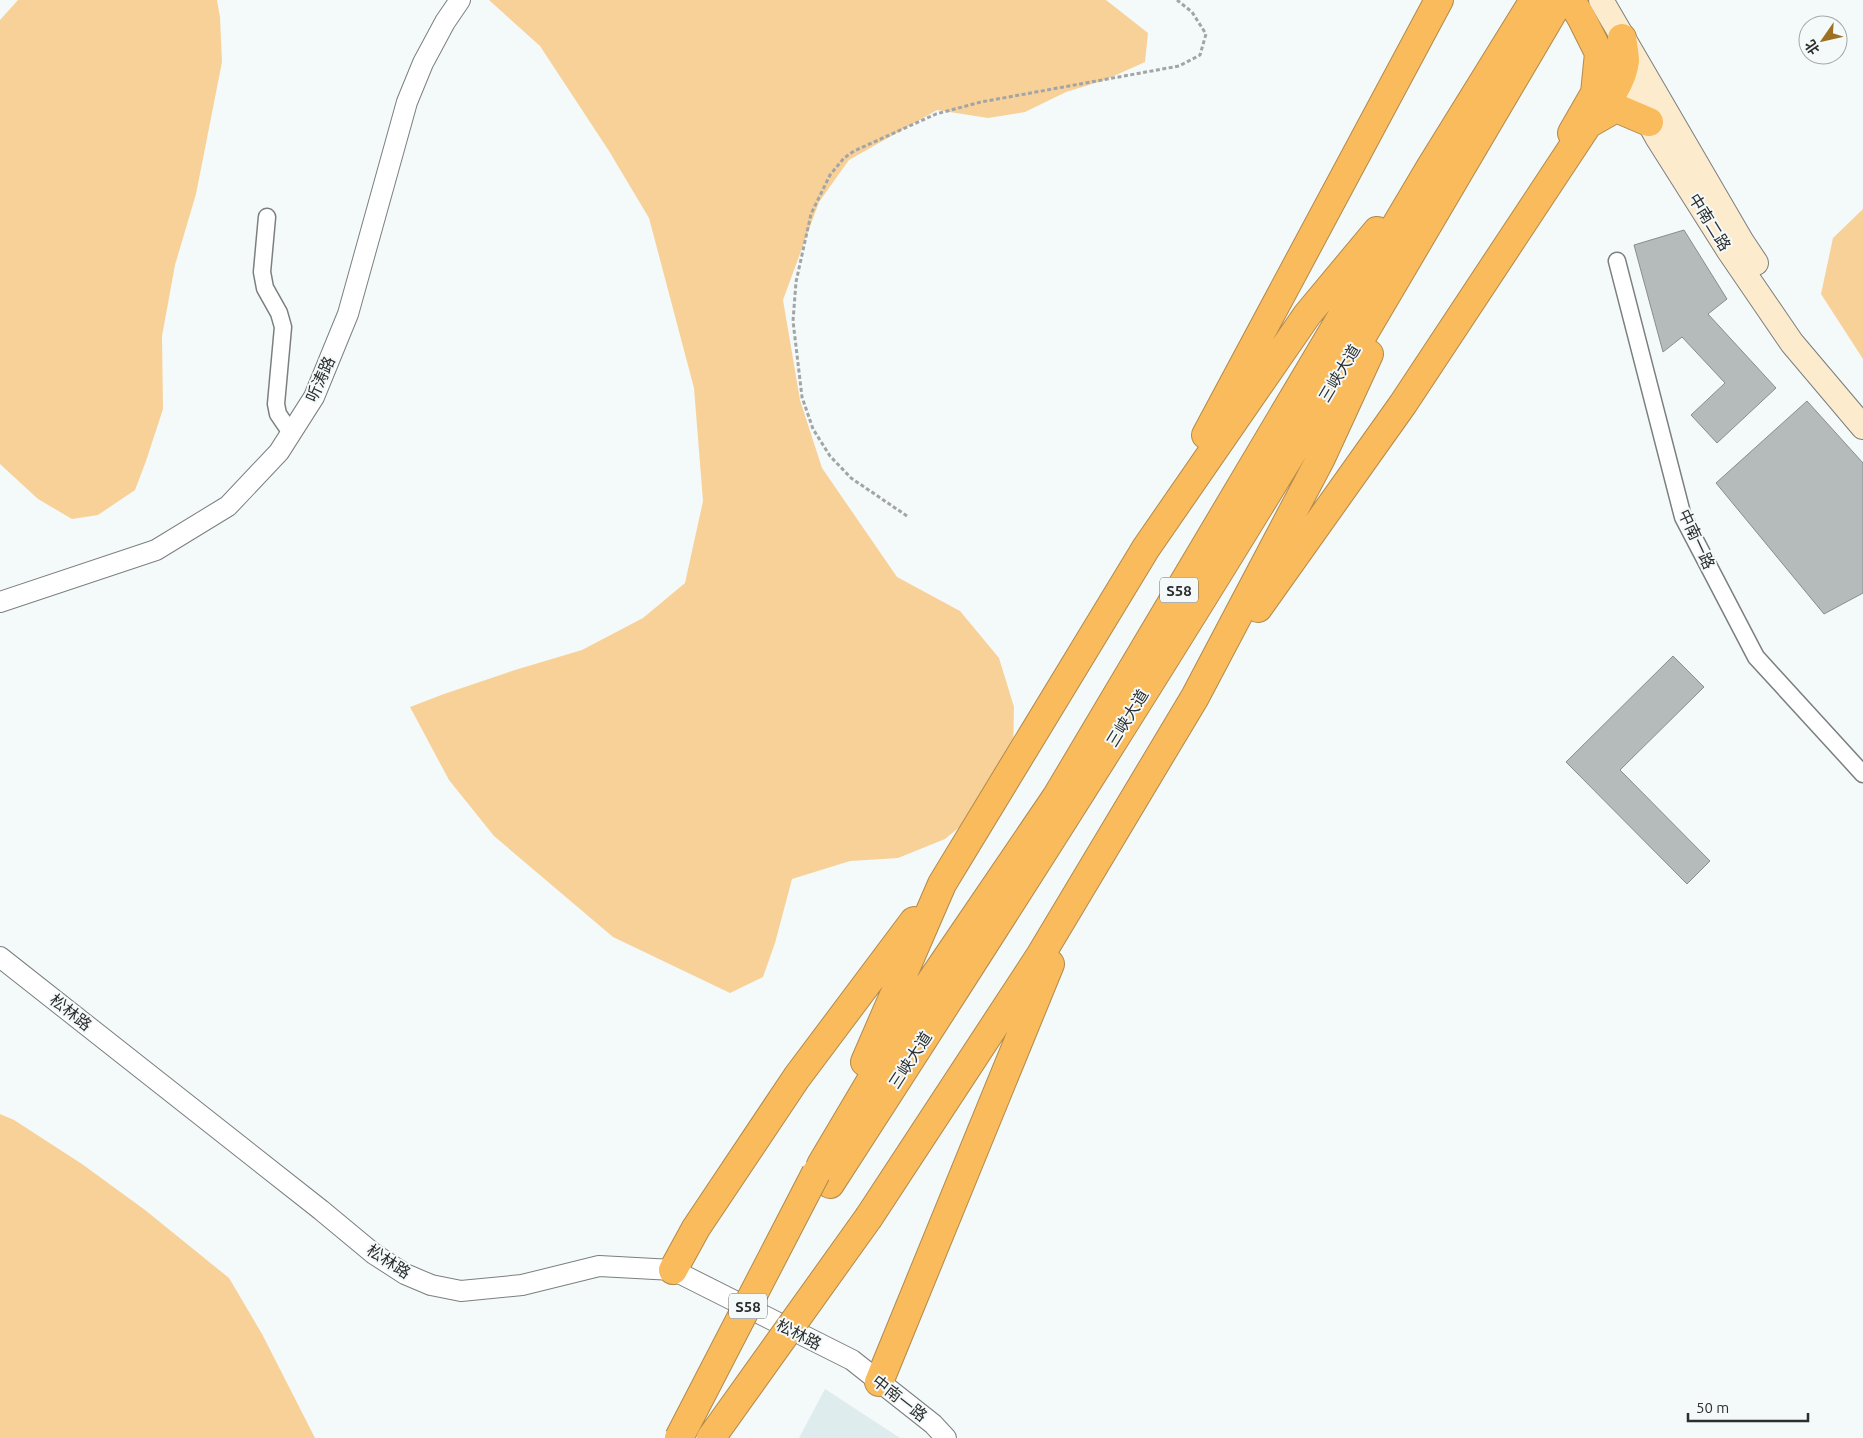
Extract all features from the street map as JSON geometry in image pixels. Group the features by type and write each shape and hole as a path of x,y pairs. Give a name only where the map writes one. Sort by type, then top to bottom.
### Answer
{"highway":[{"path":"673,1270 696,1228 798,1077 942,884 1146,548 1439,0"},
{"path":"1512,239 1595,93 1600,53 1582,19 1554,4"},
{"name":"三峡大道","path":"679,1438 921,996 1057,796 1430,168 1554,4"},
{"name":"三峡大道","path":"697,1438 823,1178 993,932 1194,610 1350,357 1443,200 1554,4"},
{"path":"1195,697 1404,404 1588,124 1613,94 1622,74 1625,60 1622,38"},
{"path":"1588,124 1616,108 1649,122"},
{"path":"1146,548 1307,315 1430,168"},
{"path":"711,1438 869,1217 1040,956 1195,697 1321,458 1443,200"},
{"path":"879,1382 1042,980 1087,877"},
{"path":"823,1178 942,884"}],"main road":[{"name":"中南二路","path":"1582,0 1649,122 1729,251 1792,343 1863,427"},
{"name":"中南二路","path":"1601,0 1742,242 1805,335 1863,403"}],"street":[{"name":"听涛路","path":"0,602 156,550 228,506 279,452 314,397 348,314 407,102 423,63 445,22 460,0"},
{"path":"267,217 262,272 265,288 279,313 283,327 276,404 278,414 291,432"},
{"name":"中南一路","path":"1617,261 1683,517 1756,657 1863,774"},
{"name":"松林路","path":"0,958 252,1155 374,1254 405,1274 431,1285 462,1291 522,1285 599,1266 673,1270 852,1360"},
{"name":"中南一路","path":"852,1360 933,1424 946,1438"}],"path":[{"path":"907,516 851,478 830,456 813,429 802,396 793,321 796,282 811,214 830,175 844,158 854,151 936,114 981,102 1179,66 1200,55 1206,34 1192,12 1177,0"}],"shaded area":[{"path":"18,0 217,0 220,17 222,62 196,194 175,265 162,336 163,409 135,490 98,515 72,519 38,499 0,464 0,20"},
{"path":"489,0 1106,0 1148,33 1145,62 1105,80 1066,92 1025,112 988,118 937,110 849,160 819,202 783,300 800,400 822,468 897,577 960,611 999,658 1014,707 1013,755 990,802 945,839 898,858 850,861 792,879 775,943 763,977 730,993 613,937 494,836 449,780 410,707 515,670 582,650 643,618 685,583 703,501 694,388 649,218 609,151 540,46"},
{"path":"1863,209 1863,359 1821,294 1833,238"},
{"path":"0,1114 14,1120 82,1164 145,1210 229,1278 262,1334 315,1438 0,1438"},
{"path":"825,1389 900,1438 799,1438"}],"building":[{"path":"1684,230 1727,299 1708,314 1776,388 1717,443 1691,415 1725,383 1682,337 1663,352 1634,245"},
{"path":"1807,401 1863,463 1863,593 1824,614 1716,483"},
{"path":"1673,656 1704,687 1620,770 1710,861 1687,884 1566,762"}]}
